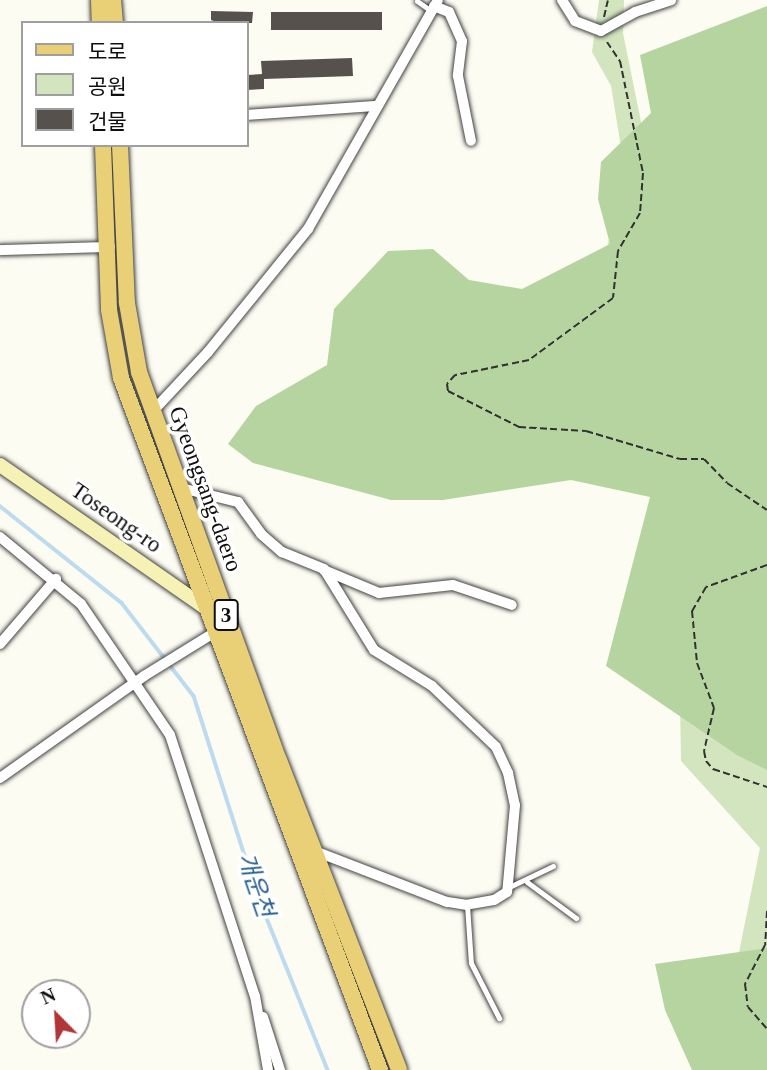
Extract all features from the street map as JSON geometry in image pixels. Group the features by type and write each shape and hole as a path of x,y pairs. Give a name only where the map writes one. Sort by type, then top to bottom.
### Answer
{"main road":[{"path":"99,0 100,21"},
{"path":"113,0 115,21"},
{"name":"Gyeongsang-daero","path":"103,147 104,248 121,378 380,1070"},
{"name":"Gyeongsang-daero","path":"120,147 124,244 134,352 230,624 399,1070"}],"street":[{"path":"562,0 575,21 601,31 635,12 671,0"},
{"path":"153,411 283,264 309,229 434,5 449,12 462,41 458,76 471,141"},
{"path":"248,115 377,106"},
{"path":"0,250 104,248 124,244"},
{"name":"Toseong-ro","path":"0,465 206,608"},
{"path":"180,488 238,502 261,534 282,552 379,593 453,585 512,605"},
{"path":"0,537 56,579 81,604 140,679 170,735 280,1070"},
{"path":"315,850 447,902 467,905 494,900 507,888 515,805 508,773 496,747 432,686 374,650 324,569"},
{"path":"0,644 56,579"},
{"path":"0,778 140,679 230,624"},
{"path":"255,996 268,1070"}],"lane":[{"path":"417,1 434,5"},
{"path":"507,888 527,882 553,866"},
{"path":"527,882 576,918"},
{"path":"467,905 471,963 499,1018"}],"path":[{"path":"608,0 601,31 620,61 643,173 640,213 618,251 613,298 529,360 455,375 447,384 448,391 519,428 586,431 680,459 704,459 727,483 767,510"},
{"path":"767,565 706,587 692,611 698,663 714,708 704,751 706,761 713,769 767,786"},
{"path":"767,911 765,945 745,984 748,1007 767,1029"}],"green space":[{"path":"599,0 624,0 623,33 652,176 767,496 767,1070 730,997 760,848 681,761 678,589 759,545 593,306 625,172 611,86 592,52"},
{"path":"767,6 767,770 737,755 606,666 650,497 571,480 443,500 391,500 253,463 228,444 256,406 327,365 334,309 388,251 433,249 469,280 522,289 610,244 598,199 601,162 651,113 640,55"},
{"path":"767,948 767,1070 692,1070 665,1010 655,964"}],"building":[{"path":"211,11 253,12 252,23 211,20"},
{"path":"271,12 382,12 382,30 271,30"},
{"path":"352,58 353,76 264,79 264,89 248,90 248,75 262,74 261,61"}],"waterway":[{"name":"개운천","path":"0,506 122,603 194,696 258,896 328,1070"}]}
